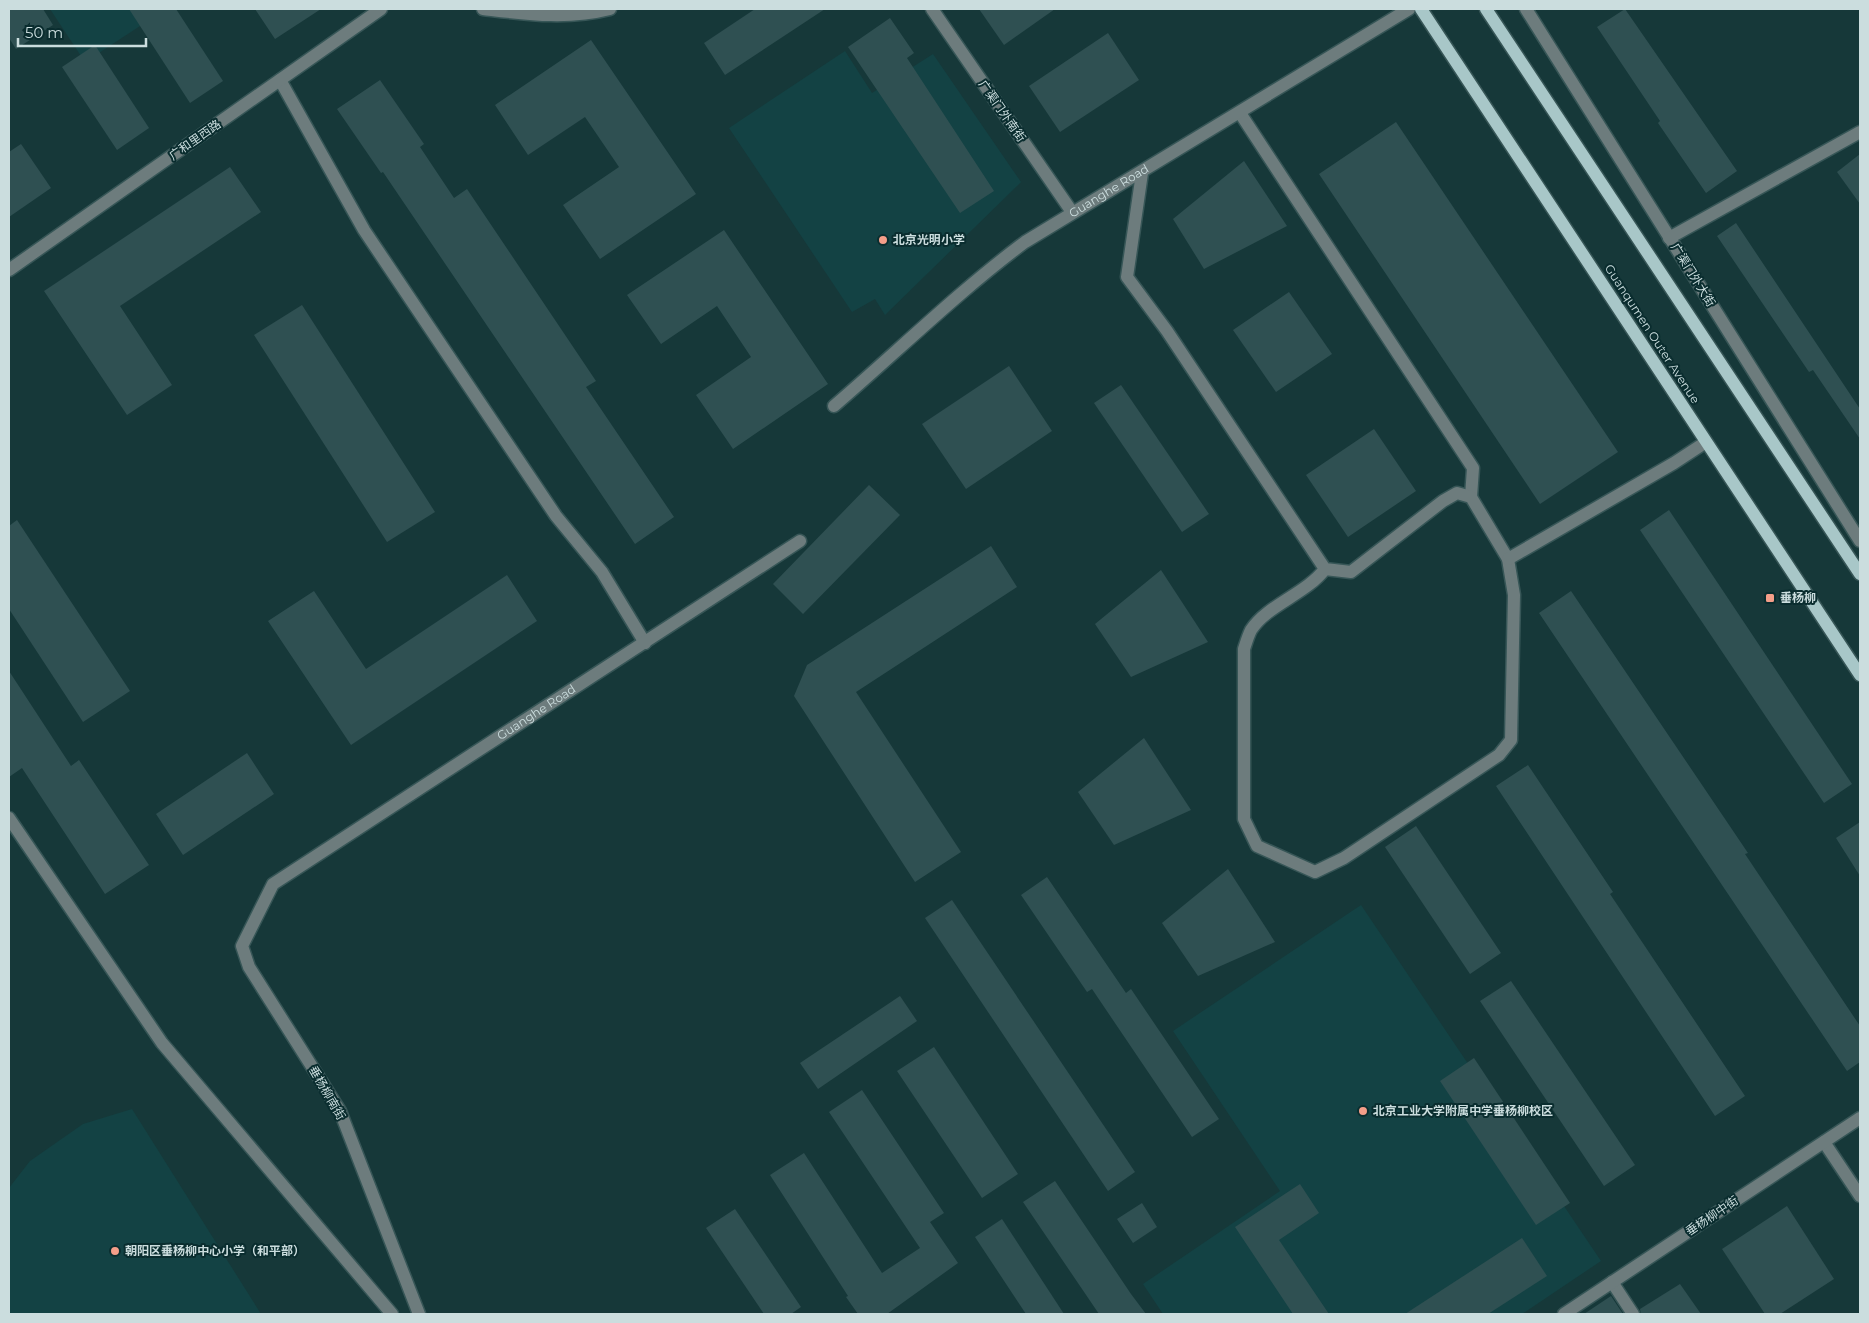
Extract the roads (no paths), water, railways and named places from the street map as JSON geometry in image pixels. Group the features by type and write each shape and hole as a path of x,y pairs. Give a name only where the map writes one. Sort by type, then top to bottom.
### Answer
{"main road":[{"name":"Guanqumen Outer Avenue","path":"1421,9 1860,675"},
{"path":"1486,9 1860,574"}],"street":[{"name":"广和里西路","path":"9,270 381,9"},
{"path":"483,9 590,14 610,9"},
{"name":"广渠门外南街","path":"932,9 1072,212"},
{"name":"Guanghe Road","path":"834,406 919,332 978,277 1026,242 1072,212 1142,173 1409,9"},
{"name":"广渠门外大街","path":"1526,9 1860,541"},
{"path":"280,80 364,230 556,516 602,572 645,643"},
{"path":"1240,113 1473,468 1471,497 1508,559 1514,595 1511,740 1499,756 1344,858 1315,872 1257,846 1244,818 1244,649 1250,631 1260,619 1316,582 1326,569"},
{"path":"1669,238 1860,132"},
{"path":"1142,173 1127,277 1167,331 1326,569 1351,572 1457,493 1471,497"},
{"path":"1508,559 1674,464 1706,442"},
{"name":"Guanghe Road","path":"273,884 800,541"},
{"path":"9,818 162,1043 392,1314"},
{"name":"垂杨柳南街","path":"273,884 242,946 249,967 340,1111 419,1314"},
{"name":"垂杨柳中街","path":"1564,1314 1860,1118"},
{"path":"1824,1142 1860,1196"},
{"path":"1612,1282 1633,1314"}],"place":[{"name":"北京光明小学","path":"883,240"},
{"name":"垂杨柳","path":"1770,598"},
{"name":"北京工业大学附属中学垂杨柳校区","path":"1363,1111"},
{"name":"朝阳区垂杨柳中心小学（和平部）","path":"115,1251"}]}
